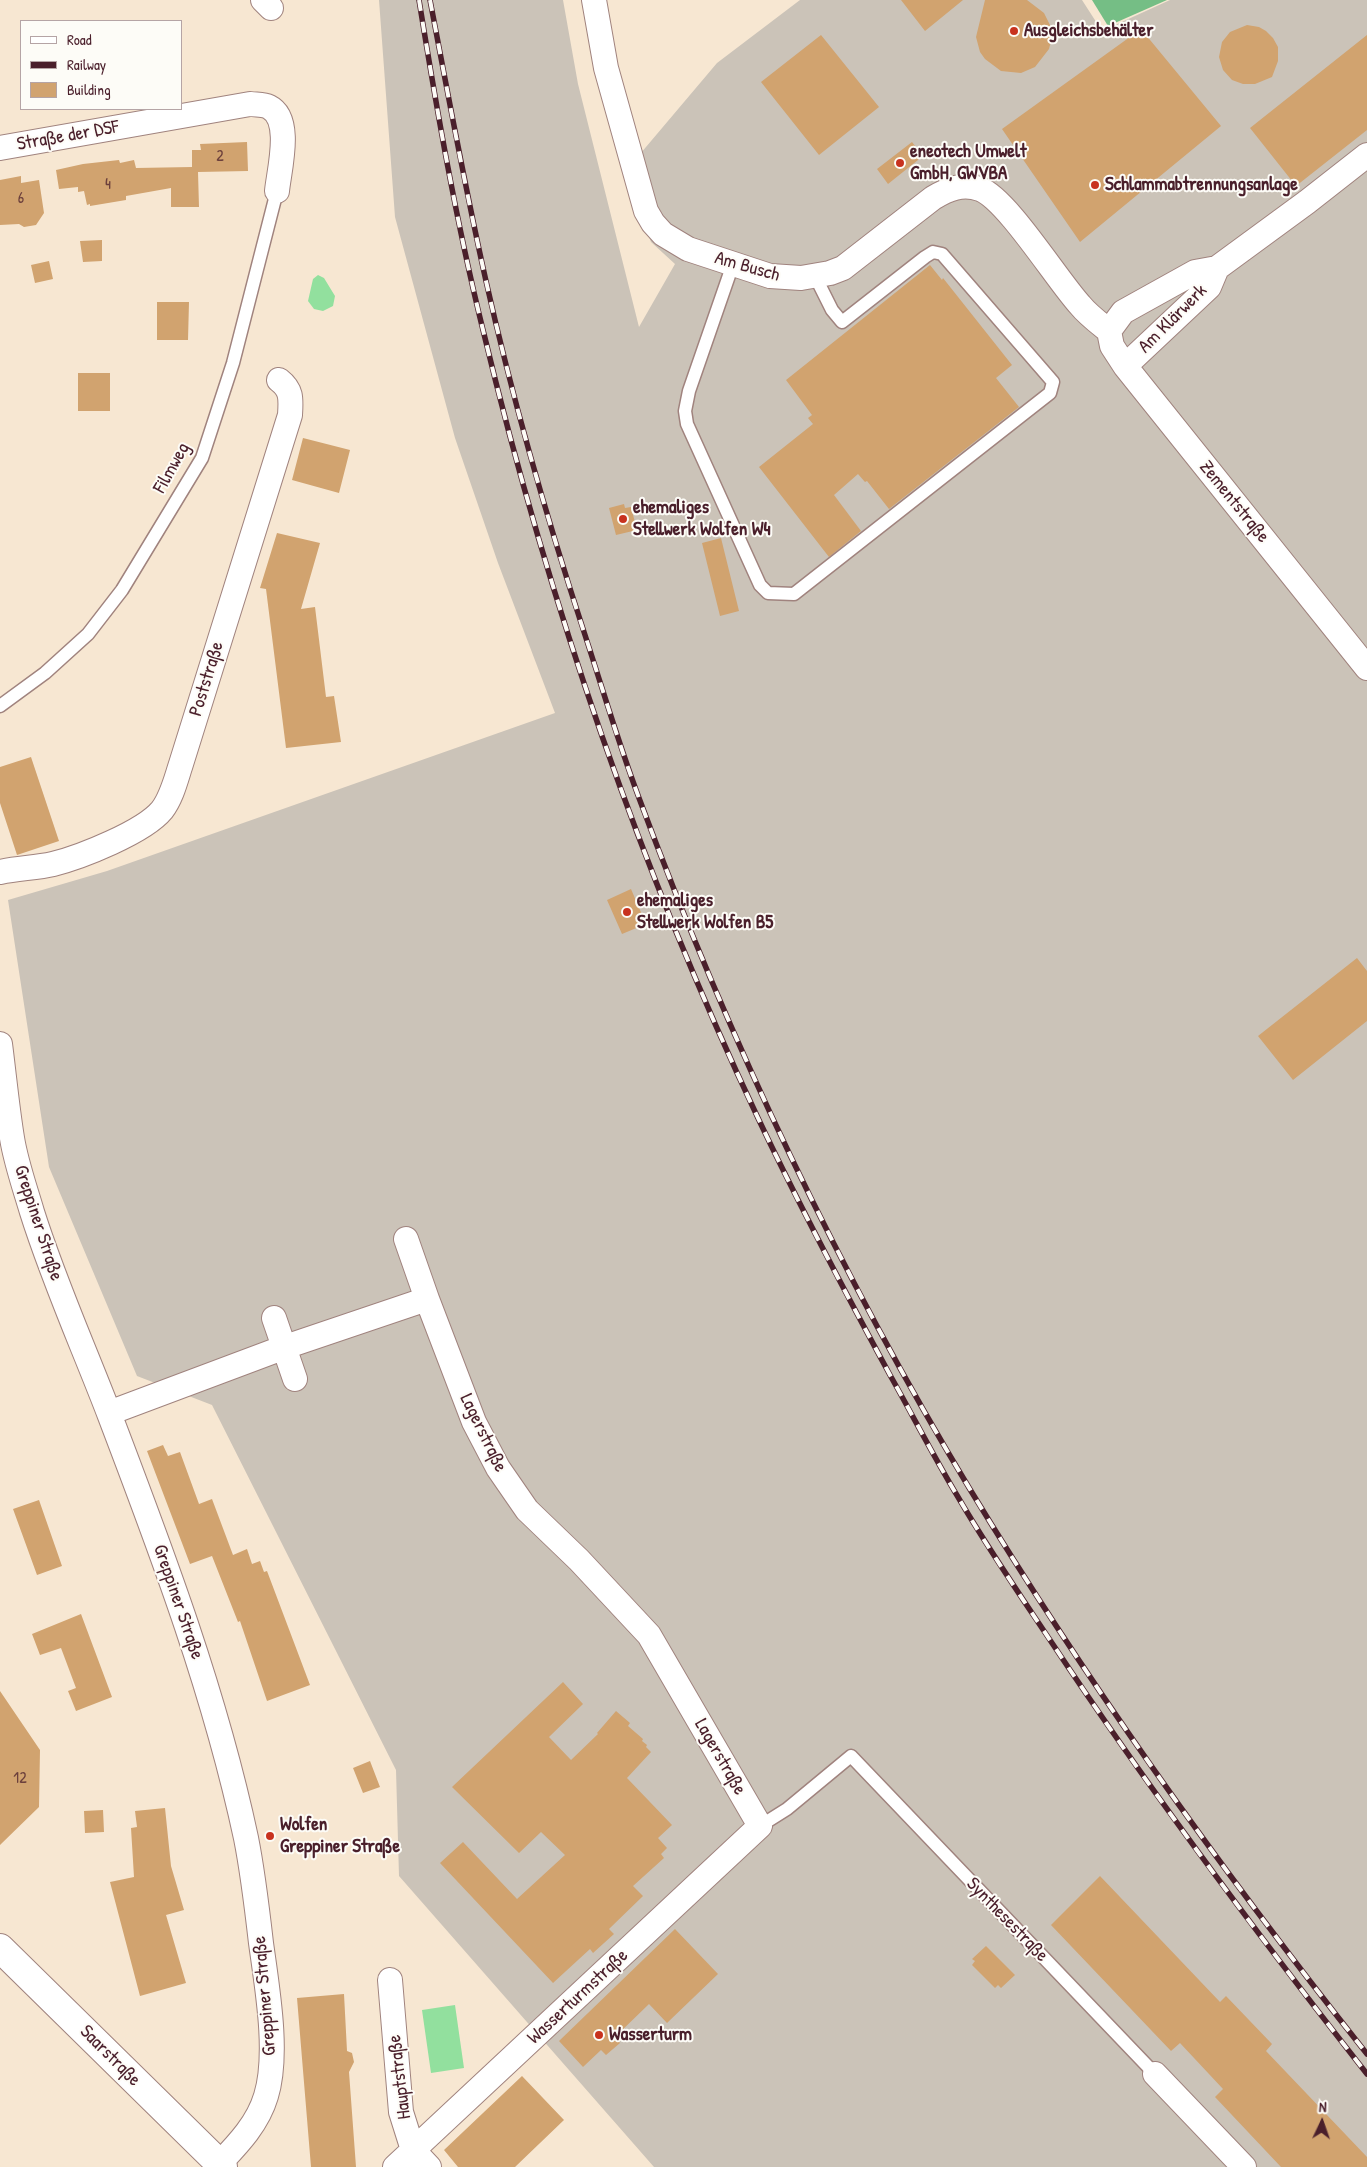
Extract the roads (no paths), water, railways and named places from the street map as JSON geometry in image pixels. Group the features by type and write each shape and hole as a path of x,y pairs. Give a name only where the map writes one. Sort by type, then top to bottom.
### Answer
{"street":[{"name":"Am Busch","path":"594,0 606,68 646,211 658,229 675,242 703,254 770,276 787,278 815,276 830,273 850,263 933,198 946,190 957,186 970,186 981,190 1000,203 1080,306 1109,331"},
{"name":"Straße der DSF","path":"0,148 250,104 264,105 272,108 283,126 284,141 277,191"},
{"name":"Am Klärwerk","path":"1109,331 1123,312 1195,272 1217,268 1367,155"},
{"name":"Am Klärwerk","path":"1125,366 1209,287 1217,268"},
{"name":"Zementstraße","path":"1109,331 1112,346 1125,366 1367,668"},
{"name":"Poststraße","path":"0,872 52,864 72,858 106,844 150,821 162,809 171,793 181,764 290,414 291,398 288,387 279,380"},
{"name":"Greppiner Straße","path":"0,1044 6,1142 48,1259 157,1540 201,1668 230,1770 252,1870 271,2033 271,2070 266,2096 255,2121 219,2166"},
{"name":"Lagerstraße","path":"406,1240 474,1422 498,1468 527,1510 579,1560 649,1635 760,1826"},
{"path":"109,1413 285,1347 427,1298"},
{"path":"274,1318 295,1379"},
{"name":"Wasserturmstraße","path":"395,2167 421,2159 760,1826"},
{"name":"Saarstraße","path":"0,1948 219,2166"},
{"name":"Hauptstraße","path":"390,1980 402,2112 421,2159"},
{"name":"Synthesestraße","path":"1155,2074 1244,2167"}],"lane":[{"name":"Filmweg","path":"0,706 45,673 88,634 122,590 202,458 233,363 277,191"},
{"path":"733,264 689,391 685,411 687,424 756,576 768,593 794,594 1050,393 1053,382 942,254 933,252 925,257 842,322 832,310 815,276"},
{"name":"Synthesestraße","path":"760,1826 787,1809 851,1756 1155,2074"}],"railway":[{"path":"419,0 456,207 483,330 537,532 567,632 600,731 674,927 758,1118 873,1343 940,1467 992,1553 1089,1699 1166,1808 1285,1969 1367,2074"},
{"path":"430,0 486,281 519,415 544,504 632,778 673,888 748,1065 831,1239 876,1324 922,1408 1016,1564 1160,1779 1262,1918 1367,2054"}],"place":[{"name":"Ausgleichsbehälter","path":"1014,31"},
{"name":"eneotech Umwelt GmbH, GWVBA","path":"900,163"},
{"name":"Schlammabtrennungsanlage","path":"1095,185"},
{"name":"ehemaliges Stellwerk Wolfen W4","path":"623,519"},
{"name":"ehemaliges Stellwerk Wolfen B5","path":"627,912"},
{"name":"Wolfen Greppiner Straße","path":"270,1836"},
{"name":"Wasserturm","path":"599,2035"}]}
